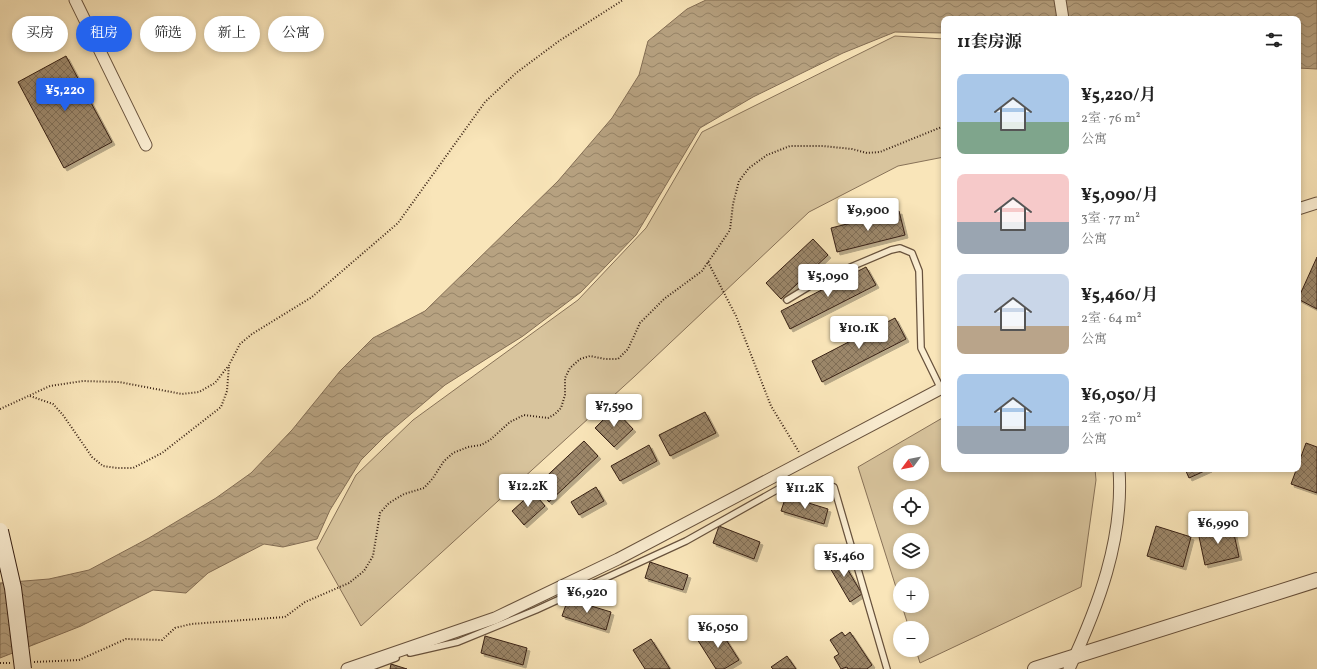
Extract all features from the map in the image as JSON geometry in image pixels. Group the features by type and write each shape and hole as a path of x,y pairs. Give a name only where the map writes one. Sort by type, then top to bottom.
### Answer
{"main road":[{"path":"0,531 13,588 26,666"}],"street":[{"path":"75,0 146,144"},
{"path":"1060,0 1062,16"},
{"path":"1301,208 1317,203"},
{"path":"347,669 495,618 618,559 805,462 941,389"},
{"path":"1069,669 1107,577 1121,495 1119,472"},
{"path":"1035,669 1317,580"}],"lane":[{"path":"787,300 820,280 891,250 900,248 912,253 919,271 921,348 941,386"},
{"path":"366,669 410,652 458,642 529,613 686,541 782,487 813,483 834,487 887,669"}],"path":[{"path":"0,409 50,386 83,381 119,382 182,394 198,392 215,383 229,365 240,344 252,334 312,297 398,223 485,102 516,73 559,41 624,0"},
{"path":"26,666 79,660 126,639 162,640 175,628 191,624 284,617 305,602 331,589 349,583 364,571 373,556 380,513 389,503 404,494 424,488 433,478 444,461 454,453 490,440 510,422 524,415 548,418 555,414 562,408 565,395 565,378 570,368 580,359 590,356 605,359 618,359 628,348 640,323 664,299 702,271 730,230 733,204 739,181 749,168 767,155 790,146 823,146 852,149 867,153 880,152 941,127"},
{"path":"708,262 736,316 771,406 805,462"},
{"path":"28,396 53,404 64,416 92,457 103,466 133,468 162,453 220,407 227,391 229,365"}],"shaded area":[{"path":"895,36 941,39 941,158 898,166 809,212 635,376 361,626 317,548 356,475 413,420 578,300 646,228 702,132"},
{"path":"941,419 941,472 1095,472 1096,480 1081,587 920,663 918,657 929,657 929,621 907,621 904,613 929,613 929,577 893,578 858,467 893,447 893,481 929,481 929,445 896,445"}],"water":[{"path":"706,0 1317,0 1317,69 1301,68 1301,16 941,16 941,33 895,32 843,53 753,97 700,128 636,235 581,292 523,336 445,385 385,436 361,460 330,510 317,539 283,547 264,544 208,573 186,593 153,590 81,626 0,658 0,583 49,579 89,570 149,538 216,498 251,473 292,430 340,371 373,338 425,311 558,181 612,118 639,75 648,41 687,9"}],"building":[{"path":"66,56 112,142 64,168 18,82"},
{"path":"899,211 905,235 837,252 831,228"},
{"path":"813,239 828,255 781,299 766,283"},
{"path":"1317,257 1317,309 1301,301 1301,292"},
{"path":"866,267 876,285 790,329 781,311"},
{"path":"895,318 906,339 822,382 812,361"},
{"path":"614,409 633,429 614,447 595,428"},
{"path":"705,412 716,433 670,456 659,435"},
{"path":"584,441 598,456 549,502 535,487"},
{"path":"1306,443 1317,447 1317,493 1291,484 1295,472 1301,472 1301,457"},
{"path":"649,445 657,461 620,481 611,466"},
{"path":"1186,472 1202,472 1189,478"},
{"path":"596,487 604,501 579,515 571,502"},
{"path":"533,492 545,506 524,525 512,511"},
{"path":"786,496 828,509 824,524 781,511"},
{"path":"1232,525 1239,557 1205,565 1198,532"},
{"path":"719,526 760,542 754,559 713,543"},
{"path":"1156,526 1191,537 1183,567 1147,556"},
{"path":"838,553 862,594 850,602 826,561"},
{"path":"650,562 688,575 683,590 645,578"},
{"path":"568,599 611,612 606,630 562,616"},
{"path":"718,627 739,660 724,669 716,669 697,639"},
{"path":"842,632 845,636 850,632 872,665 867,669 848,669 847,667 841,669 834,657 839,654 830,640"},
{"path":"485,636 527,648 523,665 481,653"},
{"path":"651,639 670,669 645,669 633,650"},
{"path":"787,656 796,669 773,669 771,667"},
{"path":"391,664 407,669 390,669"}]}
